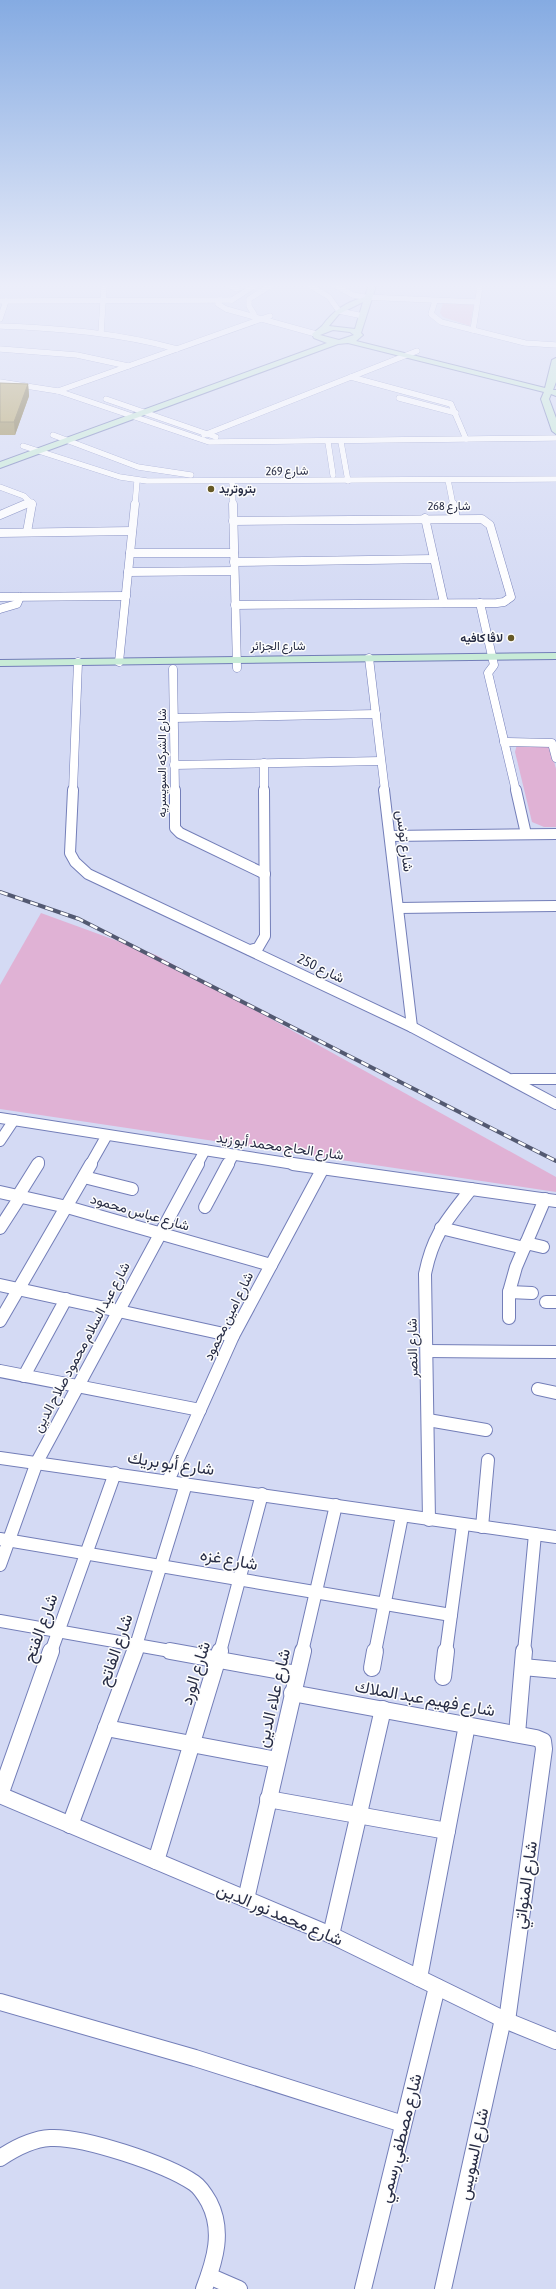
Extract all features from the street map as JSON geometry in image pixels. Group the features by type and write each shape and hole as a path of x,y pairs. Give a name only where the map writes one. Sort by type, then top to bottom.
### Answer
{"street":[{"path":"64,393 119,411 144,411 195,393"},
{"path":"196,438 310,393"},
{"path":"409,393 453,406 466,439"},
{"path":"552,393 546,402 556,431"},
{"path":"96,396 209,442 341,442 556,438"},
{"path":"393,396 456,414"},
{"path":"546,402 556,400"},
{"path":"0,465 66,440 132,411 146,401"},
{"path":"104,416 119,411"},
{"path":"144,411 230,442"},
{"path":"12,450 68,430"},
{"name":"شارع 269","path":"46,438 66,440 138,467 172,474 208,476 333,475 347,478 448,480 556,479"},
{"path":"328,442 333,475"},
{"path":"341,442 347,478"},
{"name":"شارع 269","path":"23,446 137,481 232,482 556,474"},
{"path":"120,477 138,467"},
{"path":"166,482 172,474"},
{"path":"448,480 456,518"},
{"path":"119,662 137,481"},
{"path":"232,482 237,664"},
{"path":"0,487 26,497 32,502 33,506 27,532"},
{"path":"0,515 32,502"},
{"path":"425,518 444,603"},
{"name":"شارع 268","path":"233,521 478,518 489,523 511,591 511,597 504,602 480,603"},
{"path":"0,533 132,531"},
{"path":"130,553 234,553"},
{"path":"234,562 434,559"},
{"path":"128,572 234,571"},
{"path":"0,597 126,596"},
{"path":"0,609 17,604 20,597"},
{"path":"235,605 480,603 493,661 488,673 526,834"},
{"name":"شارع الجزائر","path":"78,666 119,662 237,664 493,661 556,656"},
{"name":"شارع الجزائر","path":"493,661 556,665"},
{"name":"شارع الجزائر","path":"0,662 26,667"},
{"name":"شارع تونس","path":"369,662 400,908 412,1027"},
{"name":"شارع الجزائر","path":"0,671 26,667 78,666 174,669 237,664"},
{"name":"شارع 250","path":"78,666 70,853 73,861 88,874 412,1027 556,1104"},
{"name":"شارع الشركه السويسريه","path":"174,669 175,828 180,833 265,874"},
{"path":"174,718 376,714"},
{"path":"504,742 548,742 552,744 556,758"},
{"path":"174,766 381,761"},
{"path":"250,950 258,948 265,936 264,763"},
{"path":"390,836 556,834"},
{"path":"400,908 556,906"},
{"path":"510,1079 556,1079"},
{"name":"شارع الحاج محمد أبو زيد","path":"0,1118 233,1155 550,1200"},
{"path":"0,1141 14,1120"},
{"path":"0,1321 67,1207 107,1135"},
{"name":"شارع عبد السلام محمود صلاح الدين","path":"0,1564 4,1540 37,1462 117,1310 205,1150"},
{"path":"205,1207 233,1155"},
{"path":"0,1228 39,1162"},
{"name":"شارع امين محمود","path":"168,1482 233,1336 323,1168"},
{"path":"84,1177 132,1189"},
{"name":"شارع النصر","path":"429,1520 427,1351 424,1274 430,1250 441,1228 470,1189"},
{"name":"شارع عباس محمود","path":"0,1192 67,1207 270,1266"},
{"path":"509,1318 509,1292 516,1267 525,1246 550,1200"},
{"path":"441,1228 525,1246 543,1247"},
{"path":"0,1285 233,1336"},
{"path":"509,1292 532,1294"},
{"path":"24,1376 66,1299"},
{"path":"427,1351 556,1352"},
{"path":"0,1371 200,1410"},
{"path":"538,1389 556,1393"},
{"path":"428,1420 486,1430"},
{"name":"شارع أبو بريك","path":"0,1458 37,1462 168,1482 262,1494 463,1525 556,1537"},
{"path":"482,1527 488,1460"},
{"name":"شارع الفتح","path":"0,1795 114,1474"},
{"name":"شارع الفاتح","path":"70,1825 137,1645 186,1484"},
{"name":"شارع الورد","path":"156,1861 218,1660 262,1494"},
{"name":"شارع علاء الدين","path":"246,1899 336,1505"},
{"path":"372,1668 402,1516"},
{"path":"443,1677 463,1525"},
{"path":"516,1734 535,1534"},
{"name":"شارع غزه","path":"4,1540 451,1615"},
{"path":"0,1621 297,1674"},
{"path":"523,1667 556,1670"},
{"name":"شارع فهيم عبد الملاك","path":"292,1693 536,1738 543,1741 544,1749"},
{"path":"331,1935 383,1710"},
{"path":"419,1978 467,1725"},
{"path":"106,1728 277,1760"},
{"name":"شارع المنواتي","path":"505,2020 544,1749"},
{"name":"شارع محمد نور الدين","path":"0,1795 331,1935 505,2020 556,2041"},
{"path":"268,1799 447,1831"},
{"name":"شارع مصطفي رسمي","path":"363,2289 437,1987"},
{"path":"0,2002 195,2058 403,2124"},
{"name":"شارع السويس","path":"443,2289 505,2020"},
{"path":"0,2158 28,2143 55,2137 82,2141 175,2173 195,2183 209,2202 217,2225 218,2251 206,2282 239,2289"}],"shaded area":[{"path":"517,744 550,746 556,769 556,827 544,827 532,822 515,752"},
{"path":"41,913 156,955 556,1177 556,1192 0,1109 0,985"}],"building":[{"path":"0,393 25,393 14,422 0,422"}],"railway":[{"path":"0,892 79,919 556,1161"}],"place":[{"name":"بتروتريد","path":"211,489"},
{"name":"لاڤا كافيه","path":"511,638"}]}
